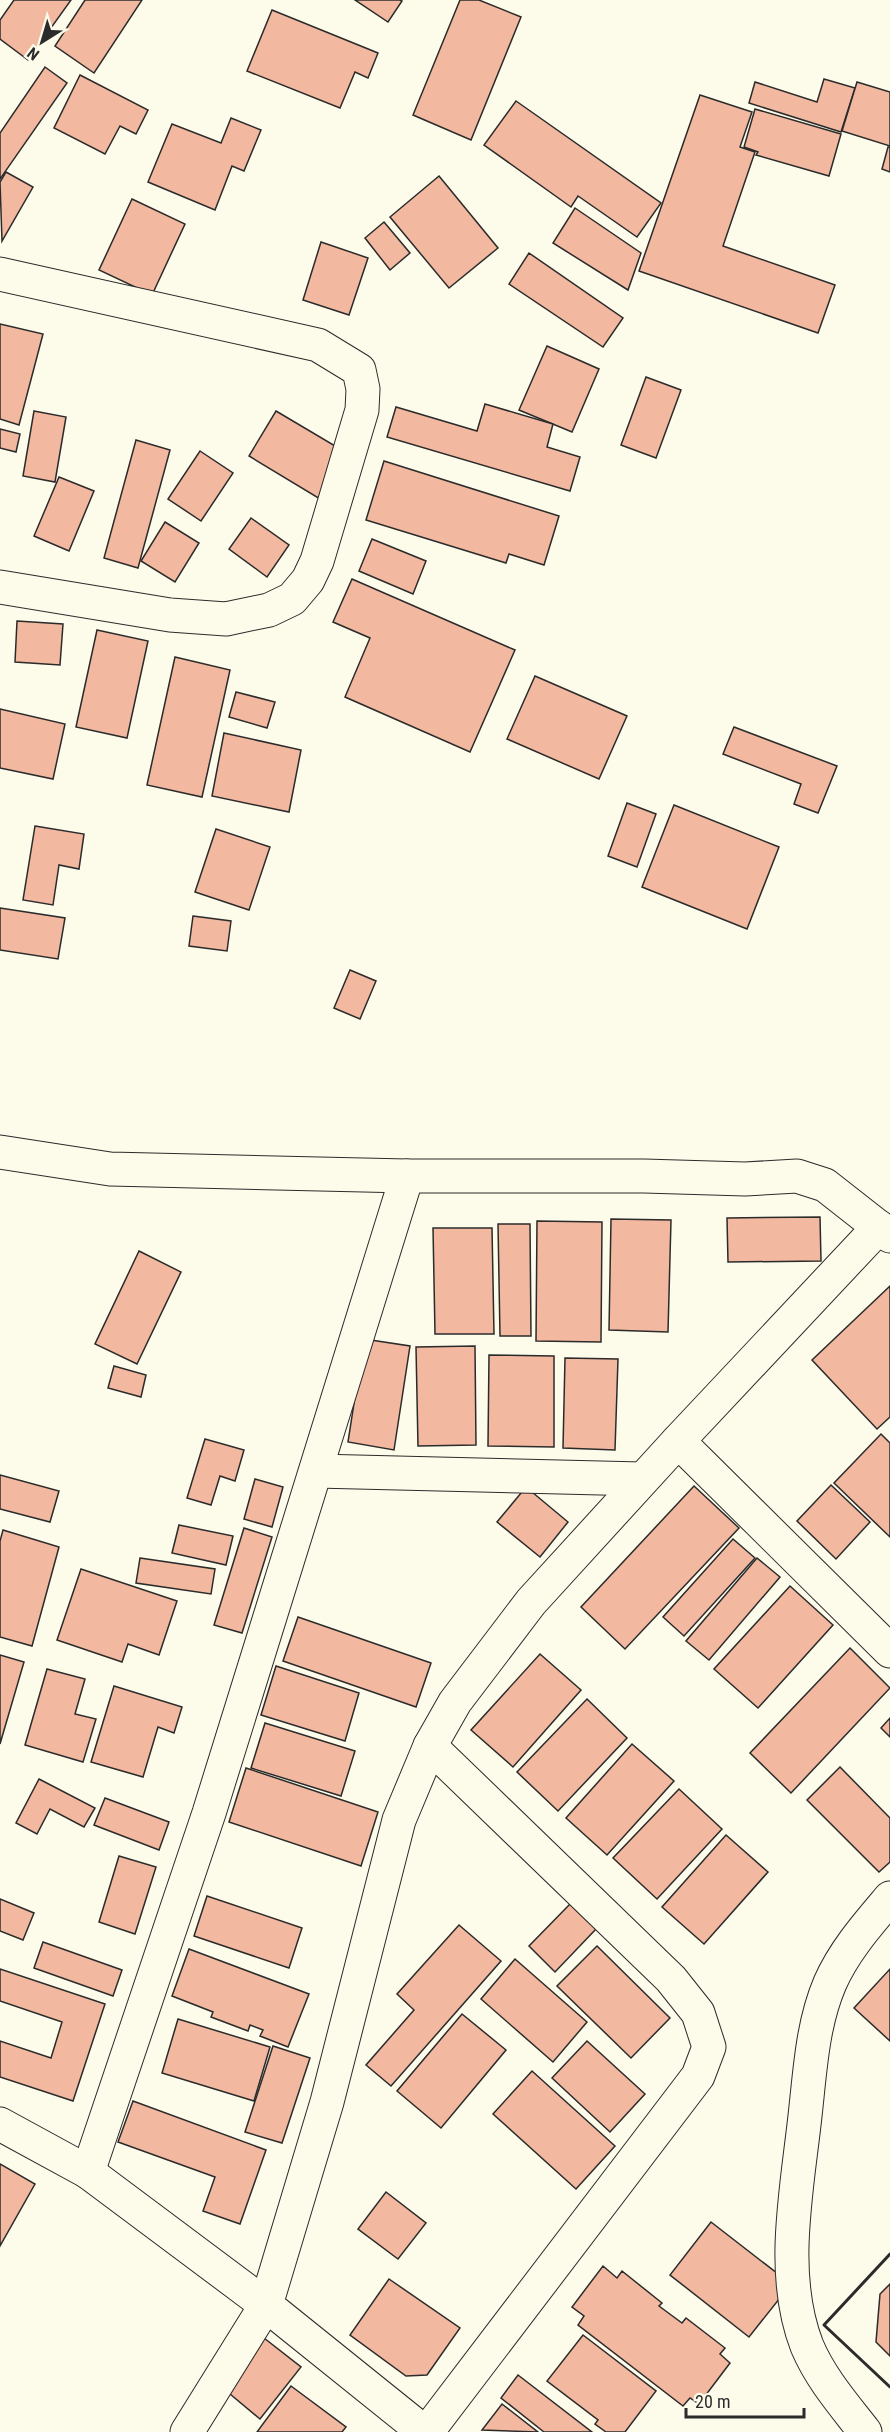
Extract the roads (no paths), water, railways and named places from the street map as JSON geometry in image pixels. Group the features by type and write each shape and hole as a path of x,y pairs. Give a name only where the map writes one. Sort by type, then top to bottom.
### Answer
{"street":[{"path":"0,274 318,345 359,370 363,389 362,410 317,561 308,580 292,598 269,610 226,619 170,615 0,587"},
{"path":"0,1152 110,1169 407,1176 644,1176 745,1179 797,1176 825,1185 885,1231 642,1479 531,1602 455,1702 430,1746 399,1820 327,2102 266,2305 187,2432"},
{"path":"88,2172 209,1813 407,1176"},
{"path":"678,1441 890,1651"},
{"path":"316,1471 642,1479"},
{"path":"0,2124 88,2172 266,2305 426,2432 658,2131 698,2076 710,2047 698,2013 671,1979 430,1746"},
{"path":"866,2432 827,2384 807,2345 794,2297 792,2227 815,2030 830,1982 854,1942 890,1898"}]}
